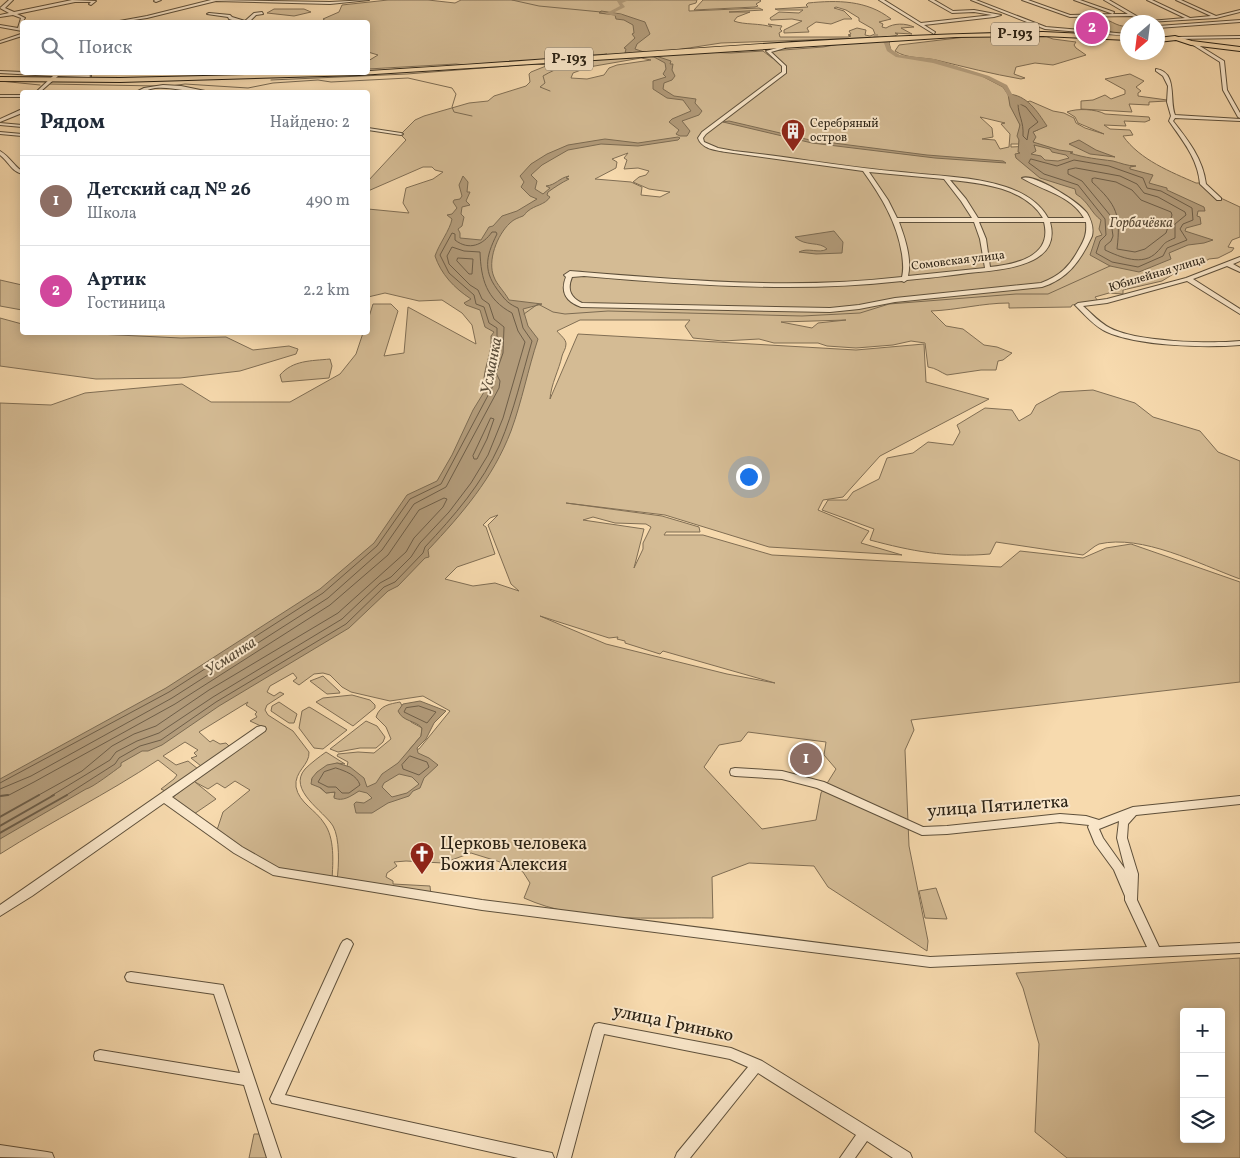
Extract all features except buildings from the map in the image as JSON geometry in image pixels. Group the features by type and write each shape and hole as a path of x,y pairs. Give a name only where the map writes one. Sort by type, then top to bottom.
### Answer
{"highway":[{"name":"Р-193","path":"370,71 906,38 1016,34 1120,37"},
{"path":"1165,39 1240,50"},
{"path":"1175,39 1194,44 1240,50"},
{"name":"Р-193","path":"0,78 50,80 268,78 315,75"}],"street":[{"path":"11,0 2,8 16,13 24,20"},
{"path":"0,16 77,0 94,2 91,4"},
{"path":"128,20 216,0 330,3 367,0"},
{"path":"881,0 934,33"},
{"path":"931,0 952,12"},
{"path":"973,0 1042,28 1120,36"},
{"path":"1024,0 1070,16 1120,16"},
{"path":"1076,0 1120,16"},
{"path":"1106,0 1131,15"},
{"path":"1149,0 1191,19"},
{"path":"1178,0 1216,17"},
{"path":"926,3 935,8 952,12 974,11 1004,15"},
{"path":"1165,21 1216,17 1240,11"},
{"path":"248,20 255,14 262,13"},
{"path":"209,14 230,16 230,18 240,20"},
{"path":"922,25 1011,15"},
{"path":"1165,28 1240,22"},
{"path":"0,26 20,31"},
{"path":"0,32 20,32"},
{"path":"0,42 20,33"},
{"path":"1165,33 1175,39"},
{"path":"1165,39 1240,37"},
{"path":"805,44 768,50 784,68 784,72 704,133 700,138 701,142 723,149 864,170 989,185 1015,193 1038,207 1046,220"},
{"path":"1173,116 1240,119 1225,90 1222,61 1194,44"},
{"path":"709,50 758,50 764,51 774,58"},
{"path":"1158,70 1168,77 1170,81 1168,102 1173,116 1171,121 1198,163 1203,173 1203,184 1219,199"},
{"path":"0,72 20,72"},
{"path":"40,90 55,75"},
{"path":"78,75 89,76"},
{"path":"142,90 154,87 197,90"},
{"path":"0,96 20,96"},
{"path":"1233,105 1240,105"},
{"path":"0,122 20,111"},
{"path":"0,122 20,126"},
{"path":"370,129 400,134"},
{"path":"0,133 20,135"},
{"path":"0,153 9,160 11,166 20,172"},
{"path":"864,170 883,195 897,220 907,274 904,280"},
{"path":"1025,178 1061,194 1076,205 1088,220"},
{"path":"947,179 964,200 976,220 983,241 988,269"},
{"path":"897,220 1088,220"},
{"name":"Сомовская улица","path":"1046,220 1049,232 1046,244 1035,256 1011,266 858,284 778,286 693,283 570,273 567,274 569,276 565,288 573,301 583,306 779,310 852,308 894,300 1045,284 1066,273 1074,266 1090,233 1088,220"},
{"name":"Юбилейная улица","path":"1236,344 1142,339 1120,334 1108,329 1078,305 1107,302 1188,279 1240,259"},
{"path":"1228,264 1240,270"},
{"path":"1188,279 1240,312"},
{"path":"1236,344 1240,350"},
{"path":"0,910 28,893 262,728"},
{"name":"улица Пятилетка","path":"735,772 782,775 820,785 922,830 947,830 1060,818 1086,820 1099,824"},
{"path":"164,797 238,850 277,872 418,896 930,962 1240,948"},
{"path":"1155,952 1130,898 1122,874 1102,848 1093,827 1133,811 1240,800"},
{"path":"1130,898 1132,874 1122,838 1123,823 1133,811"},
{"path":"347,944 277,1099 547,1158"},
{"path":"131,977 219,988 274,1158"},
{"name":"улица Гринько","path":"564,1158 599,1028 731,1054 757,1065 905,1158"},
{"path":"100,1056 248,1080"},
{"path":"682,1158 757,1065"},
{"path":"847,1158 865,1134"},
{"path":"0,1151 46,1158"}],"shaded area":[{"path":"388,0 428,0 455,3 461,0 697,0 696,3 689,5 689,11 759,8 763,10 729,12 750,12 737,17 734,21 772,27 768,24 782,26 780,29 782,31 779,33 780,37 848,37 851,36 848,35 851,34 849,31 857,28 866,30 865,35 875,34 873,29 859,21 859,18 846,10 836,7 834,8 844,11 852,19 844,19 831,24 816,22 807,28 809,32 784,33 784,30 802,21 792,19 771,20 770,18 779,12 799,13 803,10 775,9 808,7 806,5 808,3 819,2 851,3 872,8 891,19 879,22 883,24 882,27 886,28 900,24 914,27 901,28 912,34 895,33 898,34 875,38 891,40 889,43 891,50 898,56 957,67 980,75 1003,87 1009,96 1020,125 1019,144 1011,144 1011,147 1034,146 1032,132 1038,130 1027,102 1030,101 1053,111 1064,113 1074,118 1076,123 1085,128 1104,134 1078,123 1075,117 1067,112 1086,110 1105,114 1149,117 1150,120 1145,122 1124,121 1126,126 1104,125 1110,129 1130,130 1133,135 1123,136 1147,159 1196,183 1201,183 1210,193 1240,207 1240,237 1232,240 1228,247 1234,248 1218,258 1185,267 1162,281 1123,290 1123,294 1109,293 1095,297 1098,301 1072,305 1071,307 1009,308 1009,303 931,311 946,326 963,329 984,345 997,347 1012,353 1003,360 998,361 996,370 981,370 947,375 928,367 925,343 911,341 893,345 856,348 827,346 818,343 774,343 759,339 723,341 693,338 685,326 690,320 580,320 557,331 565,340 566,346 553,382 550,399 578,334 856,350 924,344 926,382 989,399 880,456 843,497 823,500 818,510 869,531 861,543 902,555 769,547 665,515 566,503 662,516 699,527 700,532 666,532 664,535 703,535 772,555 1001,567 1020,551 1083,558 1106,548 1131,544 1240,582 1240,682 911,720 914,730 905,750 909,846 928,941 927,951 828,887 814,866 749,863 712,877 713,918 617,917 569,912 546,906 524,898 530,883 523,872 513,866 471,853 443,863 394,862 397,866 387,873 386,877 393,881 393,884 430,886 431,896 337,880 338,852 335,831 333,826 304,792 301,785 301,777 305,769 326,752 345,764 337,763 311,780 326,793 335,792 334,797 340,799 348,762 337,756 338,754 374,753 391,739 386,727 376,717 380,710 389,704 400,702 411,722 422,728 421,736 409,750 419,749 450,711 423,696 390,701 351,692 342,687 330,675 323,673 314,674 299,685 293,681 297,678 293,673 270,686 267,692 274,696 280,692 284,694 267,705 265,710 268,715 293,731 309,752 309,757 297,777 296,787 304,802 321,818 328,829 332,843 332,880 282,870 253,856 217,830 223,812 250,790 235,781 225,788 217,783 208,789 195,782 216,799 194,814 172,798 263,727 250,721 257,717 255,714 257,712 246,705 248,702 199,732 210,742 213,740 220,744 226,743 231,748 201,766 191,758 197,756 194,753 198,750 185,742 163,756 176,765 188,761 198,769 167,792 161,789 177,775 158,760 0,854 0,403 51,405 85,393 182,384 211,402 290,402 340,374 356,354 362,335 370,335 370,314 373,304 391,304 398,311 384,356 404,353 408,307 476,344 472,325 462,313 442,300 419,301 385,293 370,297 370,209 409,213 403,203 406,188 433,179 443,172 432,167 423,167 370,190 370,179 406,140 402,133 415,120 469,103 488,101 494,96 526,86 530,82 529,74 531,72 556,62 607,54 594,55 591,53 592,51 570,58 370,69 370,60 378,55 370,53 370,20 323,19 339,12 342,5","holes":["862,38 867,39 823,47 770,51 776,57 772,58 763,51 731,53 669,51 721,43","641,58 651,60 617,65 609,68 604,75 587,79 571,78 573,73 589,67","980,117 1005,123 1001,124 1010,134 1009,147 1000,149 995,140 982,139 993,137 992,128","628,153 624,158 627,160 624,169 638,168 649,171 646,175 639,177 633,182 649,189 670,192 660,197 641,195 642,187 631,182 595,179 616,168 617,162 612,159","846,320 818,323 812,328 781,322","498,515 488,525 511,584 519,591 495,583 473,586 445,579 457,567 495,554 486,527 483,525 490,518","593,517 615,523 646,524 651,527 634,568 644,529 583,520","540,616 609,638 618,637 617,639 625,641 625,643 660,654 663,651 775,683 727,674 606,644","748,732 826,742 824,755 836,769 821,793 816,820 762,829 704,767 719,745 741,741"]},
{"path":"703,0 761,1 755,7 694,10"},
{"path":"274,9 304,9 311,12 294,16 267,13"},
{"path":"1097,18 1120,25 1120,34 1111,32"},
{"path":"974,36 1045,36 1076,42 1074,45 1076,48 1086,55 1053,65 1035,63 1016,67 1014,74 1025,78 1021,79 936,60 910,57 895,51 899,45"},
{"path":"1130,74 1144,81 1136,87 1141,91 1138,93 1138,96 1167,101 1149,102 1149,105 1129,104 1132,112 1081,109 1081,101 1093,100 1105,95 1111,99 1125,94 1125,90 1105,79"},
{"path":"0,280 20,285 20,310 0,306"},
{"path":"0,318 20,323 20,335 226,337 253,350 289,346 298,349 296,354 240,371 180,378 96,379 0,366"},
{"path":"330,359 332,366 329,378 282,382 280,375 291,366 303,362"},
{"path":"1093,390 1135,403 1153,417 1200,431 1218,452 1240,461 1240,579 1170,552 1133,543 1099,544 1083,555 996,542 990,554 959,555 915,550 870,540 874,529 822,510 828,500 847,500 853,492 879,479 887,458 913,453 928,442 953,445 960,432 957,425 985,408 1012,410 1019,421 1031,414 1036,405 1060,392"},
{"path":"323,676 340,693 327,694 310,681"},
{"path":"352,695 370,700 375,705 375,708 353,726 316,702 323,698"},
{"path":"279,702 297,714 294,723 289,723 271,711 272,706"},
{"path":"309,707 347,730 323,749 314,748 299,728 302,711"},
{"path":"366,721 377,726 385,737 383,742 376,748 360,748 338,752 330,749"},
{"path":"936,888 947,919 925,918 919,891"},
{"path":"1240,958 1240,1158 1067,1158 1035,1132 1039,1044 1023,988 1016,973"},
{"path":"254,1134 263,1134 268,1158 249,1158"}],"water":[{"path":"601,11 621,14 645,22 650,34 637,44 635,49 671,61 670,64 673,64 672,70 675,76 672,80 664,83 663,89 674,96 696,99 695,103 702,111 699,115 682,121 690,131 687,136 676,134 679,130 669,122 691,111 683,100 667,98 653,89 653,81 666,77 663,74 666,69 665,63 654,57 625,53 626,49 624,48 635,38 632,34 634,33 633,25 624,20 616,19 615,15 599,13"},
{"name":"Горбачёвка","path":"1008,94 1021,97 1031,105 1047,126 1033,132 1036,137 1033,142 1073,152 1070,153 1081,156 1136,166 1130,167 1130,169 1153,175 1149,183 1167,188 1167,190 1204,207 1205,211 1198,211 1197,216 1200,217 1201,224 1186,228 1185,231 1213,240 1188,245 1169,253 1171,259 1139,272 1110,266 1090,255 1096,237 1102,235 1099,229 1101,220 1084,200 1076,194 1075,189 1040,178 1016,158 1015,154 1020,153 1018,152 1019,140 1017,136 1020,125 1010,106","holes":["1034,145 1050,149 1052,152 1066,155 1069,158 1058,161 1045,160 1041,156 1031,154 1036,151"]},
{"path":"729,121 810,140 927,155 1003,161 1006,163 935,158 812,143 723,122"},
{"path":"680,138 678,140 638,146 601,144 568,150 542,165 531,175 537,181 535,189 543,194 550,188 546,186 569,176 566,178 569,179 548,192 547,195 550,197 545,202 513,220 505,228 494,248 492,271 495,280 509,300 542,304 523,309 528,326 538,339 515,420 504,448 476,495 428,550 429,557 425,558 398,586 388,591 349,628 219,706 162,745 148,751 142,751 121,763 121,766 93,786 0,839 0,779 166,688 320,589 374,543 407,495 437,481 452,455 473,410 489,384 484,378 491,348 491,336 494,332 485,327 480,310 464,303 471,299 449,280 435,256 451,223 452,219 447,215 452,214 457,208 453,202 454,200 460,199 462,196 459,185 463,176 468,182 467,192 470,192 466,201 470,205 462,207 461,214 464,217 462,226 458,229 460,238 481,240 489,227 493,226 502,216 517,211 537,199 530,196 521,187 524,182 520,176 531,164 547,154 568,145 605,139 638,143"},
{"path":"1079,140 1096,150 1115,157 1090,154 1069,144"},
{"path":"834,231 843,242 842,253 816,254 799,252 827,249 820,245 803,242 795,237"},
{"path":"420,701 446,711 434,723 426,739 417,748 418,753 438,765 424,778 420,788 413,791 409,796 388,803 372,813 356,813 354,804 356,802 364,803 372,798 367,793 359,791 347,798 337,799 334,798 335,792 326,793 321,788 311,784 312,778 317,772 327,765 337,763 350,767 364,778 367,787 376,783 382,774 398,763 421,736 422,728 400,715 398,711 403,704","holes":["399,774 412,777 419,784 407,793 392,797 382,787 384,783"]}],"waterway":[{"path":"512,0 539,6 601,12"},
{"name":"Усманка","path":"621,16 608,14 623,6 619,2 627,0"},
{"path":"876,35 875,37 886,42 889,50 898,56 934,61 987,77 1005,86 1010,95 1020,104"},
{"path":"550,91 540,87 545,83 543,76 555,70 579,63 605,59 644,57"},
{"path":"271,80 407,74 533,64 551,65"},
{"path":"171,86 185,84 248,88 273,83 318,80 331,82 408,78 452,88 456,94 452,107 454,112 472,116"},
{"path":"0,81 40,85"},
{"path":"49,84 157,86"},
{"path":"524,314 538,304 553,312 565,314 608,311 802,316 860,313 889,304 1016,294 1048,294 1110,266"}],"place":[{"name":"Артик","path":"1092,28"},
{"name":"Серебряный остров","path":"793,152"},
{"name":"Детский сад № 26","path":"806,759"},
{"name":"Церковь человека Божия Алексия","path":"422,875"}]}
